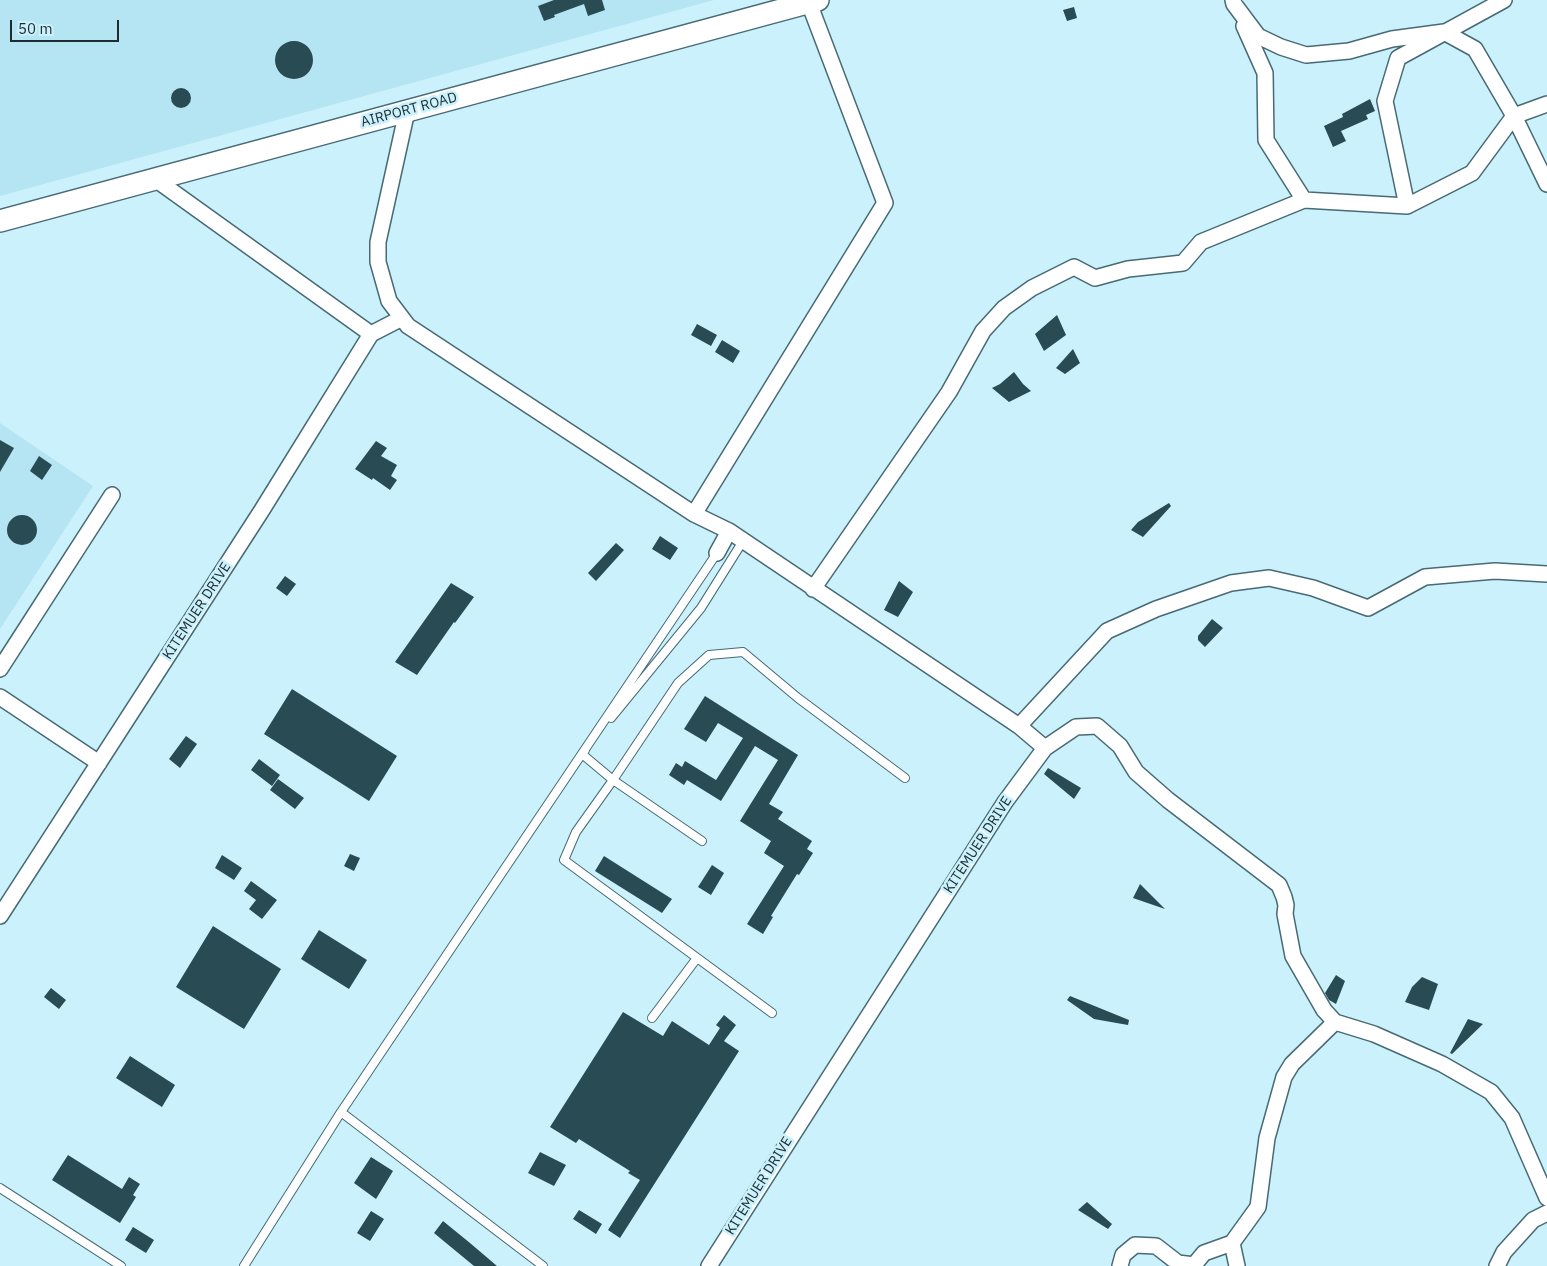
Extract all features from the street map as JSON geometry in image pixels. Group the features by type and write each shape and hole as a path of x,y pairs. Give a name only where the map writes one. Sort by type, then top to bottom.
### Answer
{"street":[{"path":"1407,206 1385,101 1398,58 1504,0"},
{"path":"694,514 885,203 813,1"},
{"name":"AIRPORT ROAD","path":"0,221 813,1"},
{"path":"1234,2 1258,36 1281,47 1306,55 1349,51 1392,38 1444,32 1474,49 1514,116 1547,184"},
{"path":"1234,2 1265,73 1266,140 1304,200"},
{"path":"813,589 949,392 983,331 1004,308 1032,288 1074,267 1095,278 1128,269 1183,263 1201,242 1304,200 1407,206 1472,173 1514,116 1547,104"},
{"path":"407,111 378,242 378,262 389,301 408,326 694,514 729,531 1019,726 1045,748"},
{"path":"156,180 371,334 402,318"},
{"name":"KITEMUER DRIVE","path":"0,916 262,510 371,334"},
{"path":"0,669 112,495"},
{"path":"717,553 729,531"},
{"path":"1019,726 1107,631 1156,610 1231,583 1269,578 1313,588 1368,608 1425,577 1494,571 1547,574"},
{"path":"0,697 99,762"},
{"name":"KITEMUER DRIVE","path":"709,1266 1005,802 1045,748 1076,727 1098,726 1120,746 1136,772 1149,784 1279,885 1284,897 1284,914 1293,956 1324,1010 1335,1022"},
{"path":"1120,1266 1123,1256 1135,1245 1156,1246 1178,1263 1194,1265 1204,1253 1232,1243 1258,1207 1267,1138 1284,1077 1292,1064 1335,1022 1374,1034 1442,1064 1491,1092 1512,1118 1547,1198"},
{"path":"1497,1266 1504,1252 1533,1220 1547,1213"},
{"path":"1232,1243 1237,1266"}],"lane":[{"path":"582,754 702,608 743,541"},
{"path":"244,1266 341,1112 717,553"},
{"path":"772,1013 564,860 576,832 678,684 709,655 743,652 798,698 905,778"},
{"path":"582,754 613,780 702,841"},
{"path":"652,1018 697,958"},
{"path":"341,1112 543,1266"},
{"path":"0,1188 121,1266"}],"shaded area":[{"path":"0,0 714,0 0,196"},
{"path":"0,423 93,486 0,629"}],"building":[{"path":"554,0 602,0 605,10 588,16 584,4 554,15 555,17 544,21 538,6"},
{"path":"1074,7 1077,18 1067,21 1063,10"},
{"path":"294,41 308,46 313,60 308,74 294,79 280,74 275,60 280,46"},
{"path":"181,88 188,91 191,98 188,105 181,108 174,105 171,98 174,91"},
{"path":"1370,99 1375,111 1366,115 1368,119 1341,131 1346,141 1333,147 1324,126 1343,117 1342,114"},
{"path":"1057,315 1066,335 1044,351 1035,334"},
{"path":"697,324 717,335 711,346 691,335"},
{"path":"722,340 740,351 733,363 715,352"},
{"path":"1073,349 1080,363 1065,374 1056,368"},
{"path":"1014,372 1031,391 1009,402 992,388"},
{"path":"0,440 14,448 0,472"},
{"path":"376,441 387,448 381,456 397,465 391,476 397,480 390,490 373,478 372,480 355,469"},
{"path":"39,456 52,465 42,480 30,471"},
{"path":"1169,503 1171,506 1143,537 1131,530 1138,522"},
{"path":"22,515 28,516 36,524 36,536 28,544 22,545 16,544 8,536 7,530 8,524 16,516"},
{"path":"660,536 678,548 670,560 652,549"},
{"path":"616,543 624,550 596,581 588,573"},
{"path":"285,576 296,584 287,596 276,588"},
{"path":"899,581 913,592 898,617 884,610"},
{"path":"451,583 474,597 417,675 395,662"},
{"path":"1212,619 1223,628 1205,647 1198,640 1198,636"},
{"path":"292,689 397,756 369,801 264,734"},
{"path":"705,696 798,755 769,804 783,812 778,819 812,841 807,849 813,853 799,875 797,874 771,916 773,917 763,934 747,924 784,866 764,853 771,841 740,821 778,760 755,746 721,801 687,780 684,785 669,775 676,763 682,767 685,761 716,780 743,738 718,723 706,742 684,729"},
{"path":"186,736 197,744 180,768 169,759"},
{"path":"259,759 280,775 272,786 251,770"},
{"path":"1048,768 1081,788 1074,799 1044,774"},
{"path":"278,779 304,798 295,809 270,790"},
{"path":"350,854 360,858 354,871 344,866"},
{"path":"222,855 242,868 234,880 215,868"},
{"path":"604,856 672,899 662,913 595,871"},
{"path":"712,865 724,873 711,895 698,887"},
{"path":"251,881 277,900 262,919 249,909 256,900 244,891"},
{"path":"1140,884 1165,909 1133,898"},
{"path":"213,926 281,969 244,1029 176,987"},
{"path":"319,930 367,960 349,989 301,959"},
{"path":"1336,975 1345,981 1336,1004 1329,1000 1325,993"},
{"path":"1422,977 1438,984 1429,1010 1405,1002 1412,987"},
{"path":"51,988 66,1000 59,1009 44,997"},
{"path":"1070,996 1129,1020 1128,1025 1094,1019 1067,1000"},
{"path":"623,1012 663,1036 672,1021 709,1045 720,1028 716,1025 724,1015 736,1025 724,1041 739,1051 620,1238 608,1230 640,1180 628,1173 630,1171 579,1139 576,1143 550,1127"},
{"path":"1468,1019 1483,1024 1452,1054 1450,1053"},
{"path":"130,1056 175,1085 162,1107 116,1078"},
{"path":"540,1152 566,1165 554,1186 528,1173"},
{"path":"68,1155 122,1189 129,1177 140,1184 133,1195 136,1197 120,1223 52,1180"},
{"path":"371,1157 393,1171 376,1199 354,1183"},
{"path":"1087,1202 1112,1224 1108,1229 1078,1210"},
{"path":"579,1210 602,1224 596,1234 573,1219"},
{"path":"371,1211 384,1219 370,1241 357,1233"},
{"path":"443,1221 497,1266 474,1266 434,1233"},
{"path":"133,1227 154,1240 146,1253 125,1240"}]}
